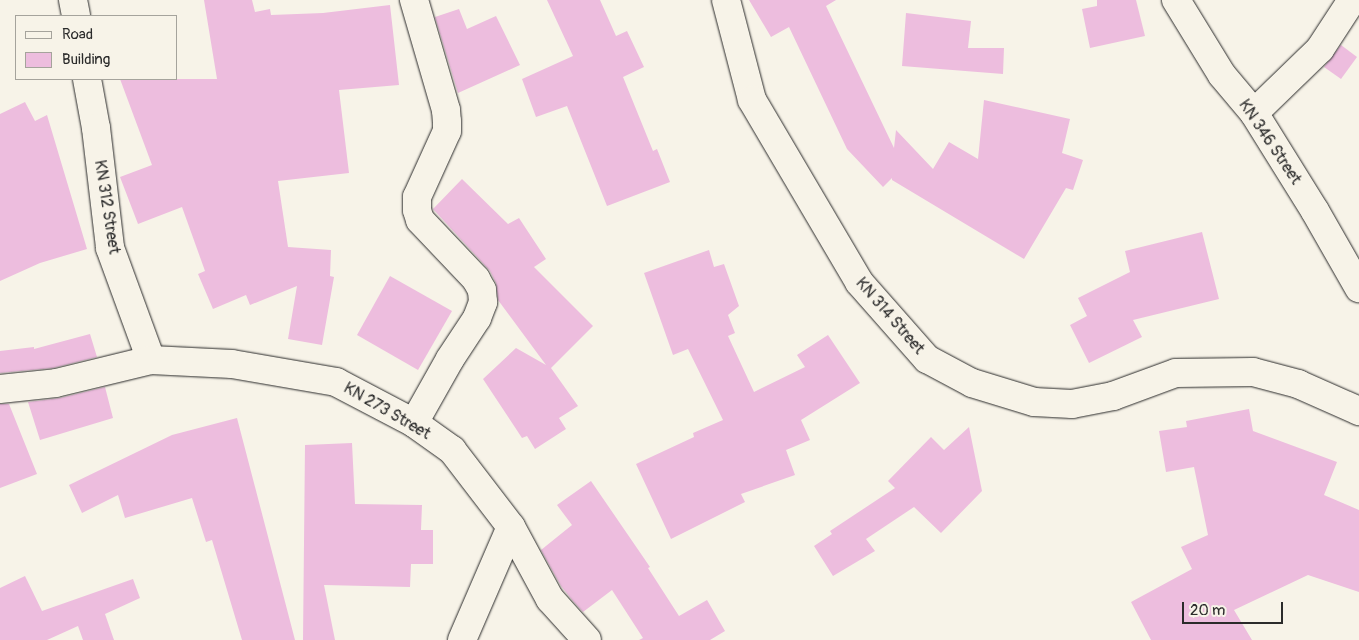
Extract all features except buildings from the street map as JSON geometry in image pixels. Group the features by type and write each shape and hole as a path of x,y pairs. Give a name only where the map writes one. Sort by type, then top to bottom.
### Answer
{"street":[{"path":"73,0 76,15"},
{"path":"414,0 446,110 447,122 447,131 417,197 417,210 420,220 476,280 482,290 483,302 477,318 450,359 414,423"},
{"name":"KN 314 Street","path":"726,0 752,100 859,282 927,359 972,384 1034,402 1072,404 1112,396 1176,373 1253,372 1298,384 1359,411"},
{"name":"KN 346 Street","path":"1176,0 1222,75 1254,113 1315,211 1359,288"},
{"path":"1254,113 1320,49 1352,0"},
{"name":"KN 312 Street","path":"87,80 96,128 110,248 151,360"},
{"name":"KN 273 Street","path":"0,389 56,383 151,360 232,364 336,382 414,423 452,450 512,527 550,599 587,640"},
{"path":"462,640 512,527"}]}
